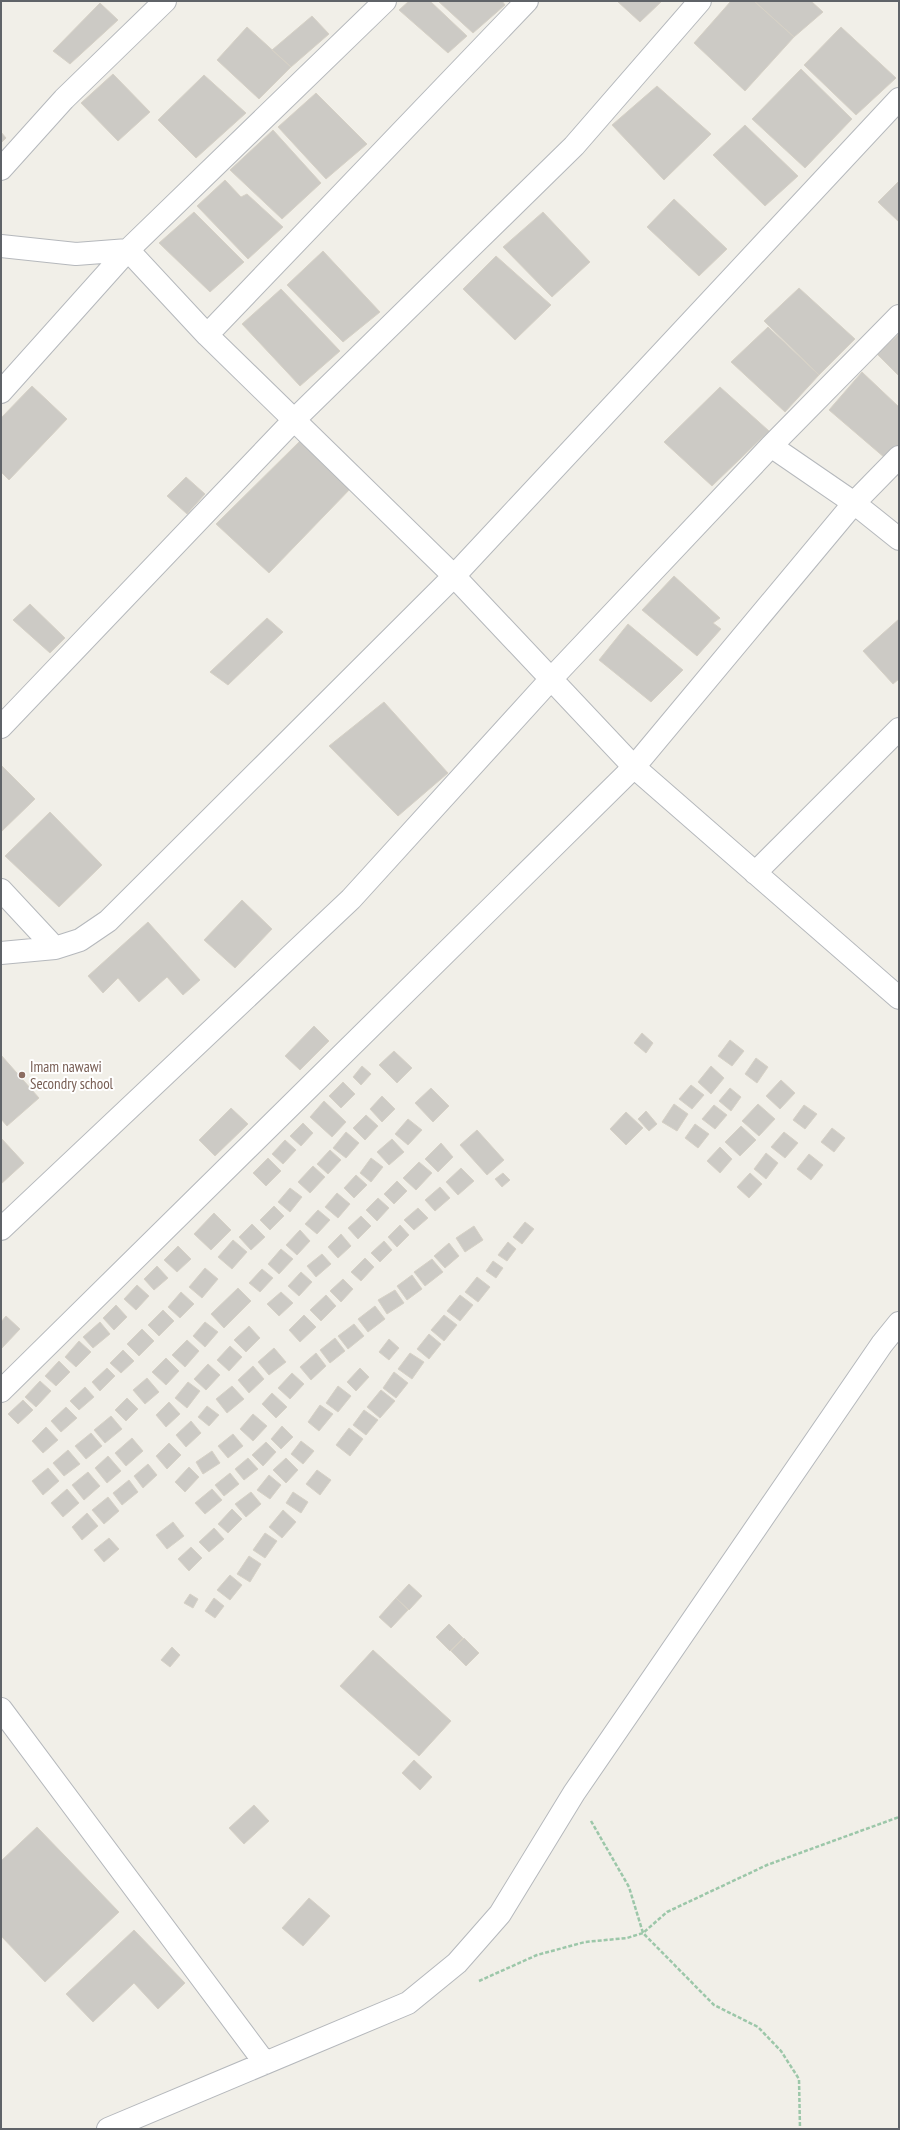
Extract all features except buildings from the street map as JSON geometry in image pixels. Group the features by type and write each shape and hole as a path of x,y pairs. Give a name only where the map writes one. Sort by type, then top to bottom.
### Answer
{"street":[{"path":"1,169 64,99 165,1"},
{"path":"1,392 128,250 385,1"},
{"path":"207,335 527,1"},
{"path":"1,727 294,420 574,146 700,1"},
{"path":"1,953 55,948 80,940 108,921 454,576 899,99"},
{"path":"1,246 76,254 128,250"},
{"path":"128,250 207,335 454,576 634,767 899,998"},
{"path":"1,1229 351,900 551,679 771,446 899,316"},
{"path":"771,446 854,503 899,539"},
{"path":"1,1391 634,767 854,503 899,457"},
{"path":"755,873 899,729"},
{"path":"1,890 55,948"},
{"path":"108,2129 408,2003 457,1963 500,1914 574,1792 882,1344 899,1323"},
{"path":"1,1709 265,2063"}],"path":[{"path":"574,1792 629,1887 643,1933 714,2005 758,2027 781,2051 799,2079 800,2129"},
{"path":"473,1983 537,1955 585,1942 627,1938 643,1933 667,1912 767,1866 899,1817"}],"place":[{"name":"Imam nawawi Secondry school","path":"22,1075"}]}
